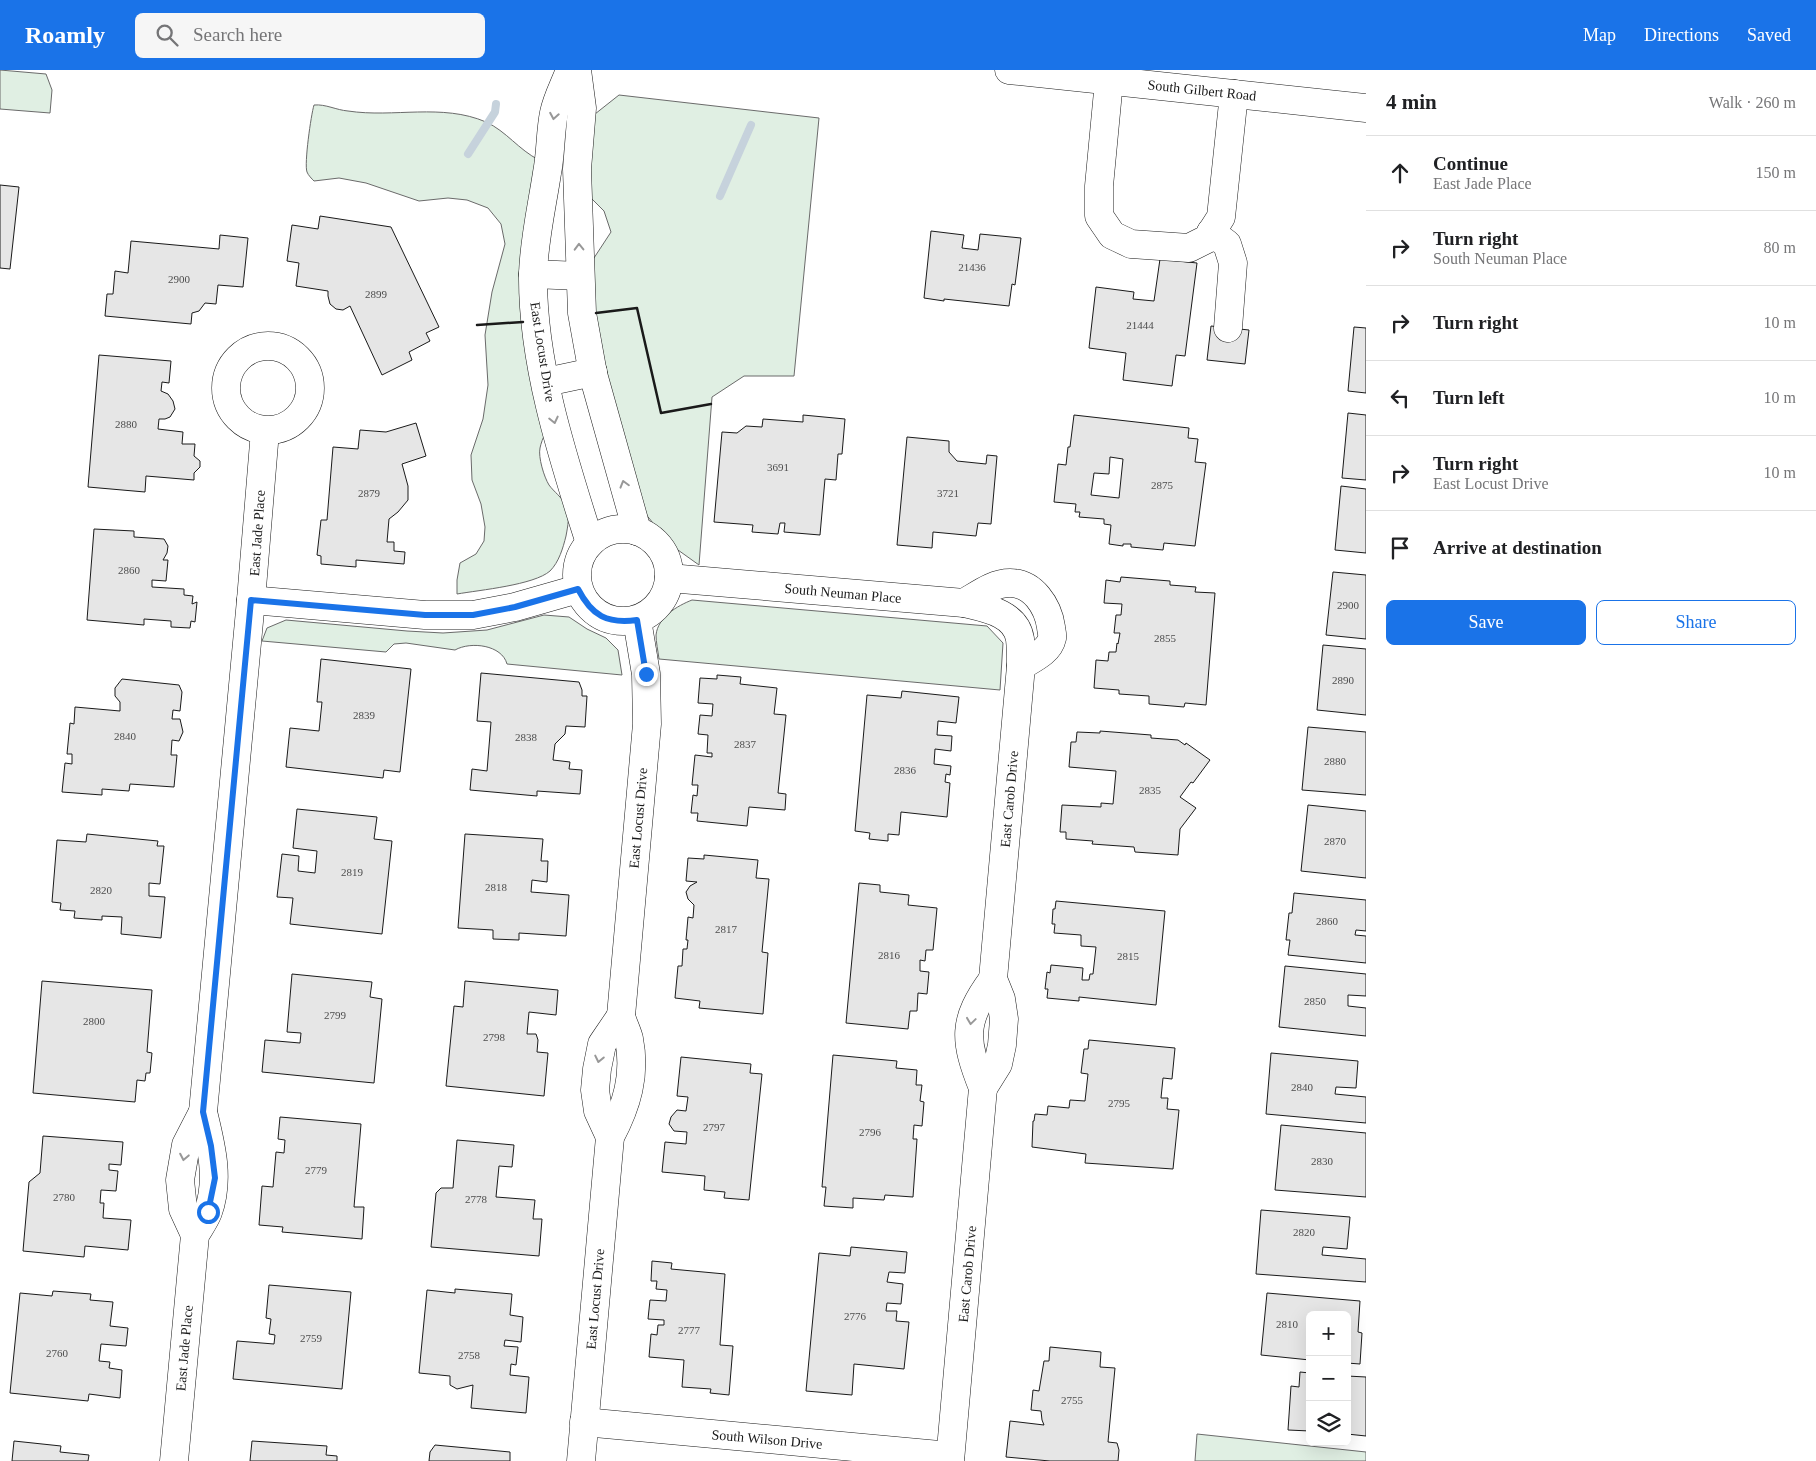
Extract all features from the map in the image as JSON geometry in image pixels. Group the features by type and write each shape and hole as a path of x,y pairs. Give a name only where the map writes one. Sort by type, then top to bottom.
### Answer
{"street":[{"name":"East Locust Drive","path":"570,70 554,112 536,245 534,274 535,321 546,382 564,462 590,543"},
{"path":"578,70 582,108 576,169 582,313 593,372 637,531"},
{"name":"South Gilbert Road","path":"1009,70 1366,108"},
{"path":"1109,80 1099,186 1099,216 1112,235 1131,244 1189,248 1207,239 1221,217 1234,94"},
{"path":"548,167 576,169"},
{"path":"1211,232 1227,244 1233,264 1228,328"},
{"path":"534,274 580,276"},
{"path":"546,382 593,372"},
{"name":"East Jade Place","path":"174,1461 195,1235 208,1212 215,1178 211,1146 203,1112 265,431"},
{"path":"612,530 637,531 651,538 661,549 667,563 669,578 666,592 660,604 650,613 637,620 622,622 608,620 595,613 585,602 578,589 578,564 582,553 600,535 612,530"},
{"name":"South Neuman Place","path":"669,578 964,603 994,610 1012,622"},
{"path":"964,603 995,586 1011,583 1026,586 1039,598 1050,620 1052,638 1045,651 1021,666"},
{"path":"251,600 425,615 473,615 515,607 578,589"},
{"name":"East Locust Drive","path":"581,1461 610,1137 598,1111 595,1090 602,1044 621,1016 647,724 646,674 637,620"},
{"name":"East Carob Drive","path":"950,1458 983,1088 998,1064 1004,1019 1001,1000 993,978 1021,666 1020,637 1012,622"},
{"name":"South Wilson Drive","path":"584,1422 950,1458"}],"green space":[{"path":"0,70 46,74 52,90 50,113 0,109"},
{"path":"619,95 819,118 794,376 744,376 712,397 699,565 671,545 644,512 612,403 592,293 592,261 611,232 604,211 589,196 587,167 595,114"},
{"path":"314,105 365,113 435,112 469,116 493,126 539,160 545,434 540,446 540,456 547,481 564,503 568,517 566,536 560,555 550,571 542,576 506,586 457,594 460,563 476,554 484,541 485,527 481,504 472,480 471,455 483,419 488,385 485,335 492,292 505,244 501,224 488,208 467,200 448,198 419,201 366,183 339,178 314,181 308,173 306,160"},
{"path":"692,600 987,626 1003,643 1000,690 659,659 656,635 660,623 680,605"},
{"path":"544,615 569,617 587,629 606,638 618,650 622,675 507,664 504,658 493,649 477,645 455,650 406,643 394,644 386,652 262,641 267,628 286,620 443,633 487,630"},
{"path":"1197,1434 1366,1452 1366,1461 1195,1461"}],"building":[{"path":"0,185 19,187 10,269 0,268"},
{"path":"320,216 391,227 439,327 426,333 430,341 409,352 412,360 382,375 350,306 343,310 336,309 330,304 328,291 296,286 299,263 287,261 292,225 318,229"},
{"path":"931,231 964,235 962,248 978,250 980,234 1021,238 1015,285 1012,284 1009,306 924,298"},
{"path":"220,235 248,238 243,287 218,285 216,304 205,303 199,311 192,313 191,324 105,316 107,294 113,294 115,271 128,273 131,241 219,249"},
{"path":"1160,259 1197,263 1185,356 1176,355 1172,386 1123,380 1126,353 1089,348 1096,287 1134,292 1133,299 1154,301"},
{"path":"1211,326 1249,330 1245,364 1207,360"},
{"path":"1354,327 1366,328 1366,393 1348,391"},
{"path":"99,355 171,361 169,383 162,382 161,391 168,394 173,401 175,409 170,417 159,419 158,429 183,432 182,444 195,444 194,456 200,461 200,467 194,473 194,480 146,476 145,492 88,487"},
{"path":"1348,413 1366,415 1366,480 1342,478"},
{"path":"803,415 845,419 842,454 838,454 836,480 825,479 820,535 784,532 785,523 780,523 778,534 752,532 753,525 714,522 722,432 737,433 746,426 762,427 763,419 803,422"},
{"path":"1074,415 1189,428 1188,438 1198,439 1195,462 1206,463 1195,546 1164,543 1163,550 1131,547 1131,544 1123,544 1123,546 1109,544 1111,525 1104,524 1104,519 1079,517 1080,512 1075,512 1076,504 1054,502 1058,464 1066,465 1068,447 1070,447","holes":["1110,457 1123,459 1119,498 1091,495 1094,473 1109,474"]},
{"path":"416,423 426,456 402,464 408,486 408,500 389,519 387,542 394,542 394,551 405,552 404,564 356,560 356,567 321,564 321,556 317,555 321,520 327,520 333,447 358,449 360,430 386,432"},
{"path":"907,437 949,441 949,452 957,461 986,464 987,455 997,456 991,524 978,523 976,536 933,532 932,548 897,545"},
{"path":"1341,486 1366,489 1366,553 1335,550"},
{"path":"94,529 134,531 134,537 164,539 168,546 163,560 168,560 166,581 152,580 152,587 184,589 184,595 193,596 192,604 197,602 195,622 191,621 190,628 171,627 171,621 144,619 144,625 87,620"},
{"path":"1333,572 1366,575 1366,639 1326,635"},
{"path":"1121,577 1170,581 1170,585 1196,587 1195,592 1215,593 1206,705 1185,703 1184,707 1149,704 1149,696 1119,694 1119,690 1094,688 1096,660 1108,661 1109,652 1116,652 1120,633 1114,633 1116,615 1121,615 1122,604 1104,603 1106,580 1120,582"},
{"path":"1323,645 1366,649 1366,715 1317,710"},
{"path":"321,659 411,669 400,772 384,770 383,778 286,767 290,728 319,731 322,702 317,702"},
{"path":"481,673 579,682 582,696 587,696 585,727 566,726 565,734 555,744 553,760 570,762 569,769 582,770 580,794 537,791 537,796 470,790 472,769 487,771 491,722 477,721"},
{"path":"717,675 741,677 740,684 777,688 774,714 786,715 778,793 786,794 785,810 749,807 747,826 697,821 698,813 691,813 693,795 697,796 698,785 692,785 695,755 712,757 712,753 707,753 708,735 698,734 700,715 712,716 713,704 698,703 700,678 717,679"},
{"path":"122,679 179,685 182,692 180,711 173,710 172,719 180,719 183,732 179,741 172,740 171,755 177,755 174,787 130,784 129,791 102,789 102,795 62,792 65,763 72,764 72,754 67,754 70,723 74,724 75,707 120,711 120,702 115,696 115,688"},
{"path":"902,691 959,697 956,723 938,721 937,735 952,736 951,751 935,749 934,764 951,766 950,775 946,774 945,782 950,783 947,817 901,812 899,835 888,834 888,841 869,839 870,833 855,831 867,695 901,698"},
{"path":"1308,727 1366,732 1366,795 1302,790"},
{"path":"1100,731 1151,735 1151,738 1178,740 1185,745 1186,743 1210,760 1180,797 1196,808 1180,829 1178,855 1135,852 1134,847 1092,844 1093,841 1066,839 1066,832 1060,832 1062,805 1101,807 1101,803 1113,804 1116,771 1069,767 1071,742 1076,742 1077,732 1100,733"},
{"path":"1308,805 1366,811 1366,878 1301,871"},
{"path":"297,809 377,817 374,839 392,841 382,934 290,924 293,898 277,897 282,854 299,856 298,871 315,873 317,851 293,848"},
{"path":"87,834 158,841 157,846 164,846 160,884 149,883 149,896 165,897 161,938 121,934 122,917 102,916 102,920 74,918 75,911 60,910 61,903 52,902 57,840 86,842"},
{"path":"465,834 543,839 541,861 548,861 547,882 532,880 531,892 569,895 566,936 519,933 519,940 493,939 493,930 458,928"},
{"path":"704,855 758,860 756,878 769,879 762,952 768,953 763,1014 699,1008 700,1001 675,998 678,966 682,966 683,949 687,949 688,917 693,918 694,905 688,899 686,892 690,886 697,882 686,881 688,858 704,859"},
{"path":"859,883 880,885 880,892 909,895 908,905 937,908 933,950 926,950 925,961 920,960 920,971 929,972 927,994 918,993 917,1011 910,1011 908,1029 846,1023"},
{"path":"1294,893 1366,900 1366,931 1356,930 1355,935 1366,936 1366,963 1288,955 1290,940 1286,940 1289,913 1292,913"},
{"path":"1056,901 1165,911 1156,1005 1079,997 1079,1001 1047,998 1048,989 1045,989 1047,972 1050,973 1051,965 1083,968 1082,980 1089,980 1090,974 1093,974 1096,947 1081,946 1081,935 1054,933 1055,924 1052,924 1053,909 1055,909"},
{"path":"1285,966 1366,974 1366,996 1348,995 1348,1006 1366,1008 1366,1036 1279,1027"},
{"path":"292,974 372,982 370,997 382,999 374,1083 262,1072 265,1040 300,1043 301,1033 287,1032"},
{"path":"42,981 152,990 147,1052 152,1053 150,1073 146,1073 145,1081 137,1080 135,1102 33,1093"},
{"path":"465,981 558,990 556,1015 529,1012 527,1034 536,1034 538,1040 537,1052 548,1053 544,1096 446,1086 454,1006 463,1007"},
{"path":"1089,1040 1175,1048 1172,1079 1163,1078 1161,1098 1168,1098 1167,1109 1179,1110 1173,1169 1085,1163 1086,1154 1032,1147 1035,1114 1047,1115 1048,1106 1069,1108 1070,1100 1085,1101 1088,1074 1081,1073 1084,1049 1088,1049"},
{"path":"1271,1053 1358,1061 1356,1088 1336,1087 1335,1094 1366,1097 1366,1123 1266,1114"},
{"path":"833,1055 897,1061 896,1068 917,1070 916,1085 922,1085 920,1101 924,1102 922,1126 914,1125 913,1139 917,1139 913,1197 885,1195 884,1200 853,1198 853,1208 824,1206 826,1187 822,1187"},
{"path":"681,1057 751,1064 750,1073 762,1074 749,1200 724,1198 725,1192 704,1190 705,1176 662,1172 665,1142 686,1144 687,1132 674,1131 669,1124 671,1117 677,1110 686,1111 688,1097 677,1096"},
{"path":"280,1117 361,1124 354,1207 364,1207 362,1239 282,1232 283,1227 259,1225 262,1186 273,1187 276,1152 284,1153 285,1140 278,1139"},
{"path":"1281,1125 1366,1133 1366,1197 1275,1190"},
{"path":"43,1136 123,1142 121,1165 109,1164 109,1170 118,1171 116,1191 101,1190 100,1203 104,1203 103,1218 131,1220 128,1250 85,1246 84,1257 23,1251 29,1182 40,1173"},
{"path":"457,1140 514,1145 512,1167 499,1166 496,1197 535,1200 533,1219 542,1219 539,1256 431,1247 436,1193 441,1188 453,1188"},
{"path":"1261,1210 1350,1217 1347,1249 1323,1247 1322,1255 1366,1259 1366,1282 1256,1274"},
{"path":"851,1247 907,1252 905,1273 889,1272 887,1282 903,1284 901,1304 887,1303 886,1311 897,1311 896,1321 909,1322 904,1369 854,1364 852,1395 806,1391 819,1253 850,1256"},
{"path":"652,1261 672,1263 671,1269 725,1274 720,1345 733,1346 729,1395 710,1393 711,1389 682,1387 684,1360 649,1357 651,1334 657,1335 658,1325 664,1325 664,1320 648,1319 650,1300 666,1301 667,1290 656,1289 657,1281 651,1281"},
{"path":"269,1285 351,1292 342,1389 233,1379 237,1341 274,1344 275,1335 269,1334 271,1319 266,1318"},
{"path":"455,1289 512,1294 510,1315 523,1317 521,1342 505,1340 504,1346 518,1347 516,1365 511,1364 510,1375 529,1377 526,1413 471,1408 473,1385 457,1389 450,1385 450,1376 419,1373 427,1290 455,1293"},
{"path":"53,1291 91,1294 90,1300 113,1302 110,1326 128,1328 126,1346 101,1344 99,1361 110,1362 109,1368 122,1370 120,1398 89,1394 88,1401 10,1393 20,1293 52,1296"},
{"path":"1267,1293 1360,1301 1358,1332 1362,1333 1360,1364 1351,1363 1351,1311 1306,1311 1306,1360 1261,1355"},
{"path":"1050,1347 1101,1352 1100,1367 1115,1368 1108,1442 1117,1443 1119,1450 1118,1461 1050,1461 1006,1457 1010,1421 1044,1425 1041,1411 1031,1410 1033,1390 1039,1391 1044,1361 1049,1361"},
{"path":"1300,1372 1306,1373 1306,1431 1288,1430 1291,1386 1299,1387"},
{"path":"1351,1376 1366,1377 1366,1436 1351,1434"},
{"path":"14,1441 61,1446 60,1452 89,1455 88,1461 12,1461"},
{"path":"252,1441 327,1446 326,1455 337,1456 337,1461 250,1461"},
{"path":"435,1445 510,1452 510,1461 429,1461 430,1452"}],"waterway":[{"path":"468,154 495,112 496,104"},
{"path":"720,196 751,125"}],"wall":[{"path":"596,313 637,308 661,413 711,404"},
{"path":"477,325 523,322"}],"route":[{"path":"208,1212 215,1178 211,1146 203,1112 251,600 425,615 473,615 515,607 578,589 585,602 595,613 608,620 622,622 637,620 646,674"}]}
